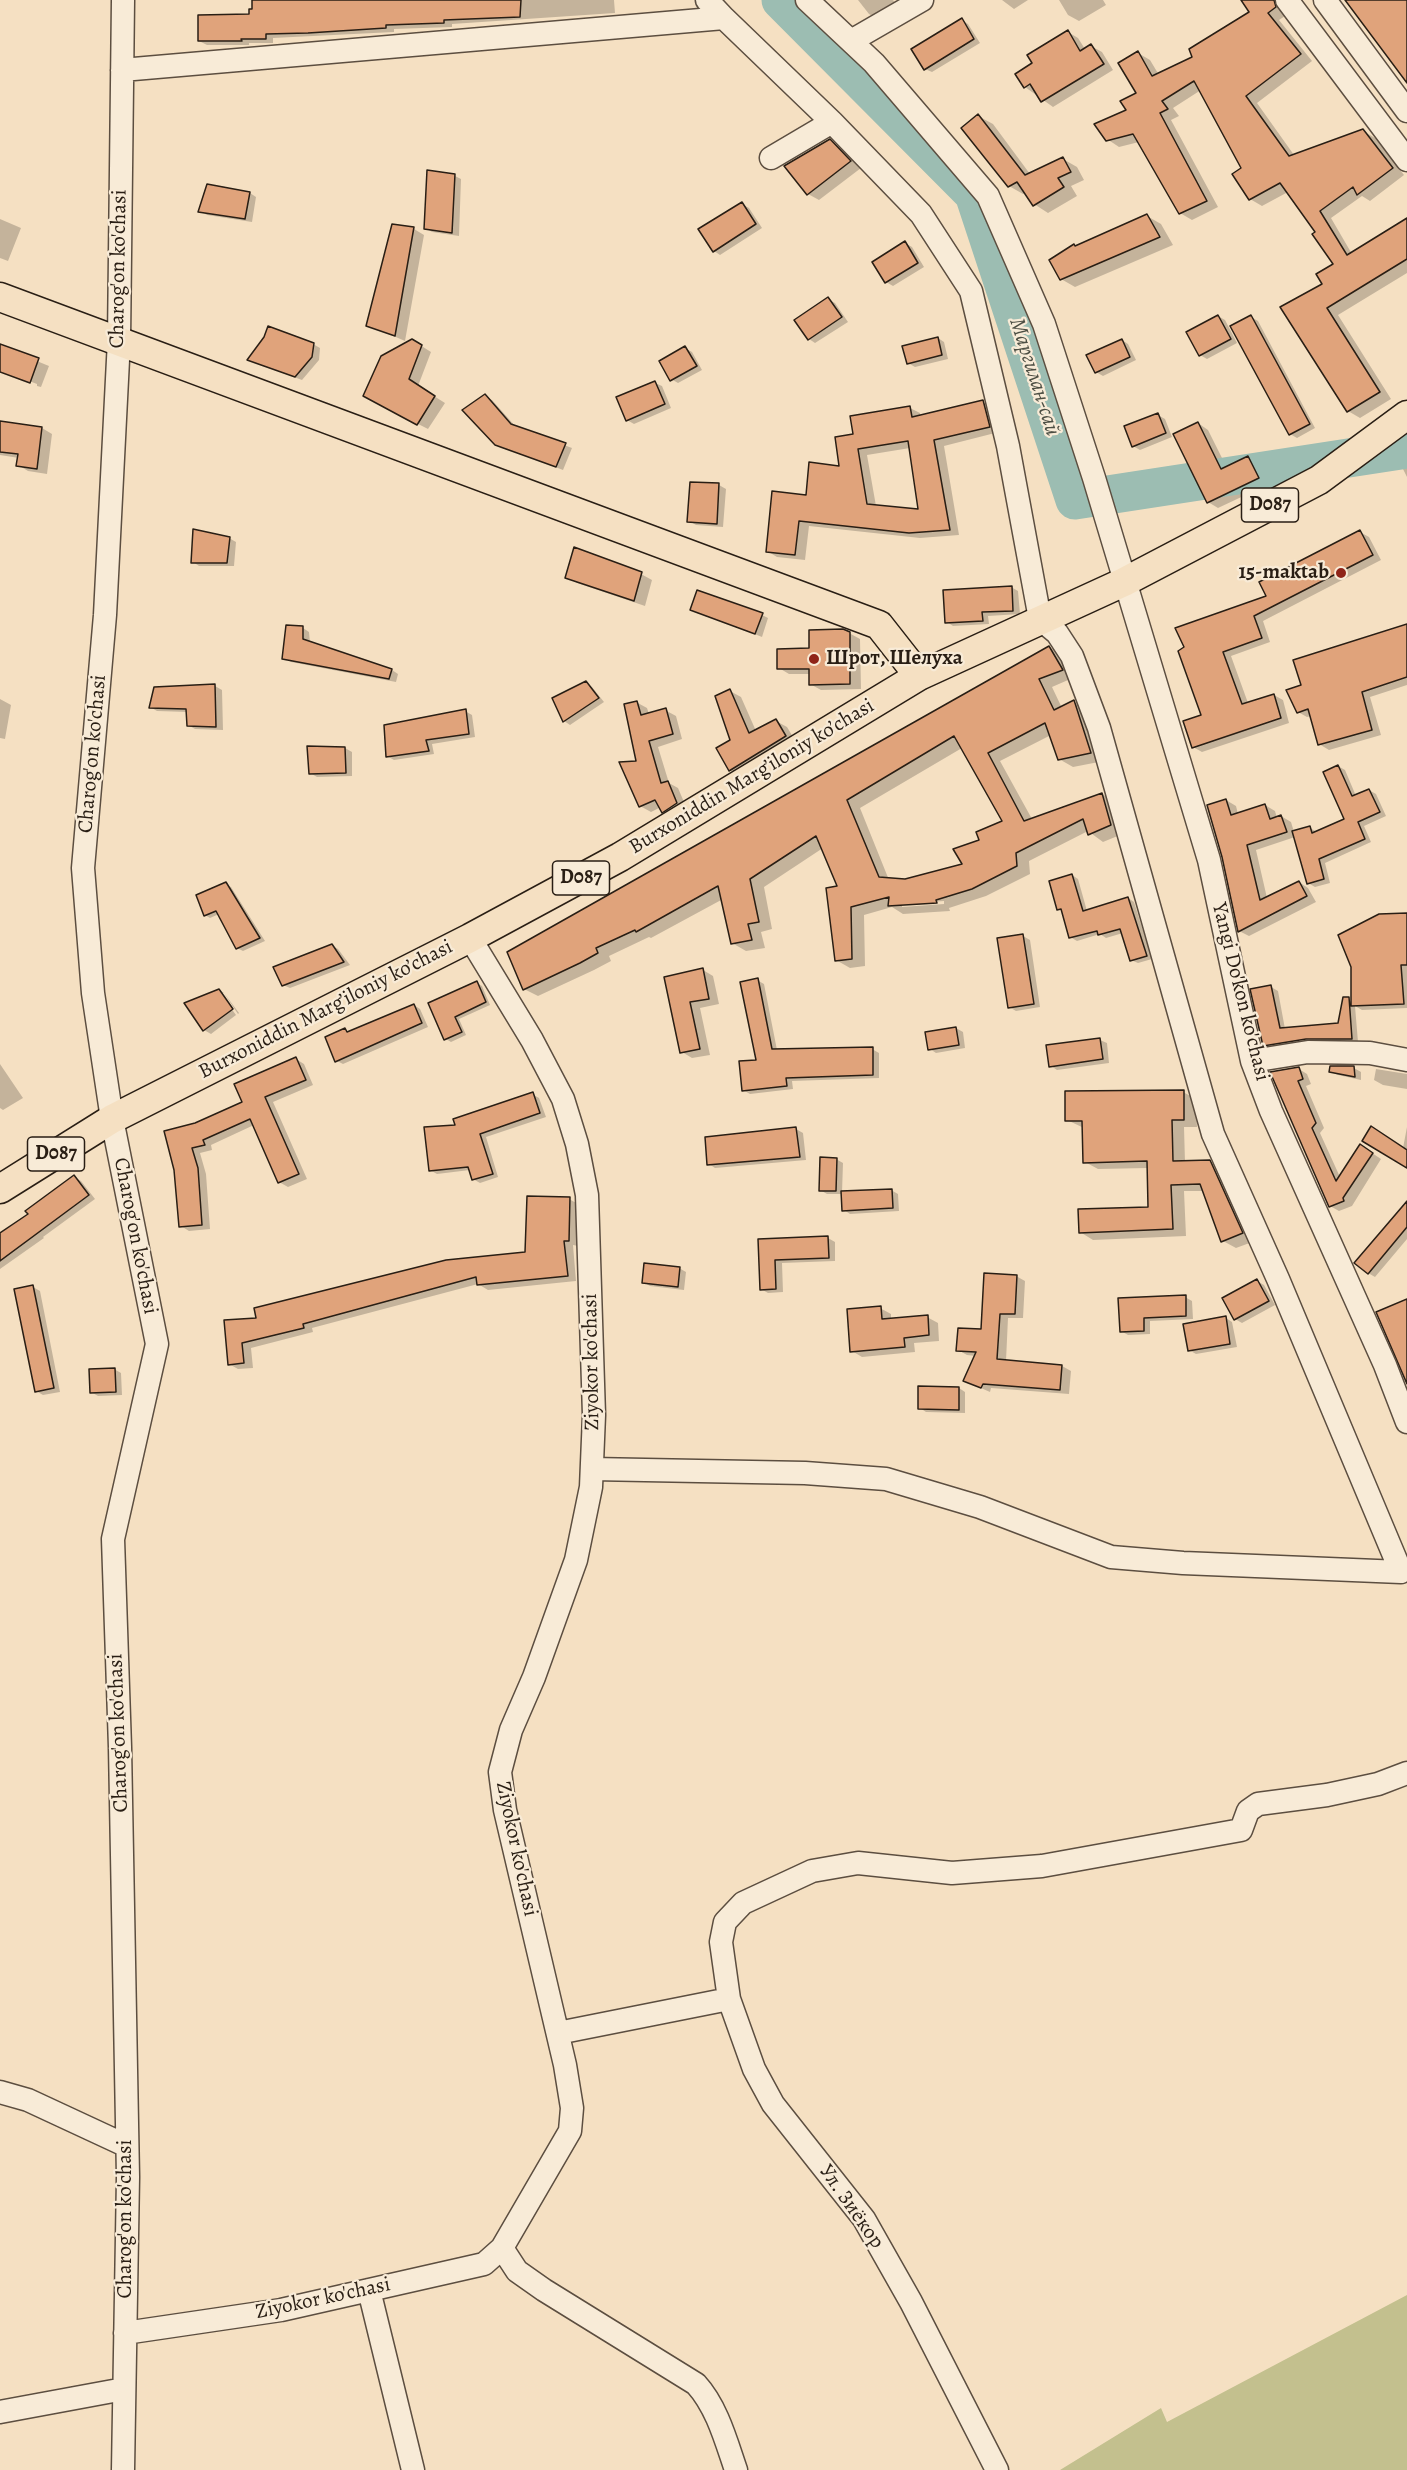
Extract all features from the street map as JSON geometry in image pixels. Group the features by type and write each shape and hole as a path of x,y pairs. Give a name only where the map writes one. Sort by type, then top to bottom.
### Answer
{"main road":[{"path":"0,297 879,625 919,676"},
{"name":"Burxoniddin Marg’iloniy ko’chasi","path":"0,1189 112,1119 470,938 620,856 919,676 1124,582 1319,480 1407,415"}],"street":[{"name":"Charog'on ko'chasi","path":"123,0 119,340 105,615 83,868 93,993 112,1119 157,1344 113,1539 120,1759 127,2146 123,2470"},
{"path":"592,1469 794,1472 886,1479 980,1507 1110,1557 1404,1579 1278,1279 1214,1134 1099,728 1072,656 1057,633 1040,619 1008,446 971,291 921,214 832,122 707,0"},
{"name":"Yangi Do'kon ko'chasi","path":"807,0 874,63 988,196 1044,324 1094,478 1209,860 1252,1061 1271,1111 1385,1365 1407,1422"},
{"path":"851,41 922,0"},
{"path":"1287,0 1407,160"},
{"path":"1325,0 1407,111"},
{"path":"122,70 724,18"},
{"path":"771,158 832,122"},
{"name":"Ziyokor ko'chasi","path":"125,2334 281,2310 484,2264 502,2248 570,2131 572,2108 558,2033 505,1810 500,1772 511,1730 534,1677 576,1560 591,1487 594,1415 587,1195 578,1144 564,1099 532,1040 470,938"},
{"path":"1252,1061 1308,1052 1370,1053 1407,1060"},
{"name":"Ул. Зиёкор","path":"996,2470 911,2302 864,2219 774,2104 754,2069 729,1999 721,1942 725,1922 742,1903 812,1871 858,1863 952,1873 1042,1866 1241,1830 1248,1811 1258,1804 1327,1795 1378,1784 1407,1773"},
{"path":"558,2033 729,1999"},
{"path":"0,2092 28,2100 127,2146"},
{"path":"502,2248 517,2271 535,2284 696,2384 705,2394 736,2470"},
{"path":"369,2290 413,2470"},
{"path":"0,2412 124,2389"}],"shaded area":[{"path":"1407,2295 1407,2470 1060,2470 1161,2408 1167,2422"}],"building":[{"path":"252,0 521,0 520,17 444,20 444,23 386,25 386,28 266,34 266,39 241,39 242,41 198,41 198,15 249,14 249,9 252,9"},
{"path":"1241,0 1274,0 1276,7 1268,13 1301,54 1246,96 1289,156 1363,129 1393,168 1357,195 1353,187 1320,211 1347,255 1407,218 1407,259 1327,308 1380,392 1347,412 1280,307 1322,284 1316,274 1333,264 1312,234 1315,232 1280,183 1249,200 1232,174 1241,168 1194,81 1162,101 1168,109 1160,113 1207,201 1179,214 1133,134 1106,141 1094,124 1126,110 1120,101 1136,93 1118,63 1138,51 1152,76 1192,57 1189,49 1249,12"},
{"path":"1345,0 1407,0 1407,83"},
{"path":"962,18 974,39 924,70 911,49"},
{"path":"1068,30 1080,51 1091,44 1104,64 1041,102 1030,84 1024,88 1015,74 1032,63 1027,55"},
{"path":"978,114 1025,175 1063,157 1071,172 1058,178 1064,187 1033,206 1017,182 1008,187 961,128"},
{"path":"830,139 851,161 807,195 784,166"},
{"path":"427,170 455,174 452,233 424,229"},
{"path":"207,184 250,192 245,219 198,212"},
{"path":"742,202 756,224 713,252 698,229"},
{"path":"1147,214 1160,237 1060,280 1049,260 1074,244 1075,246"},
{"path":"392,224 414,227 395,336 366,326"},
{"path":"905,241 918,263 885,283 872,262"},
{"path":"828,297 842,317 808,340 794,320"},
{"path":"1218,315 1231,339 1199,356 1186,332"},
{"path":"1251,315 1310,424 1289,435 1230,326"},
{"path":"268,326 314,343 312,357 295,377 247,360 264,337"},
{"path":"938,337 942,355 907,364 902,346"},
{"path":"412,339 422,345 409,379 435,396 417,425 363,396 381,356"},
{"path":"1122,339 1130,357 1095,373 1086,355"},
{"path":"0,344 39,358 30,383 0,372"},
{"path":"685,346 697,366 670,381 659,361"},
{"path":"655,381 665,404 626,421 616,397"},
{"path":"485,394 511,424 566,443 556,467 495,445 462,410"},
{"path":"983,400 990,427 934,440 950,530 909,533 799,521 795,555 766,552 772,491 806,495 809,462 839,466 835,437 853,434 850,416 910,406 912,417","holes":["908,441 918,509 867,504 858,449"]},
{"path":"1158,413 1166,433 1132,447 1124,426"},
{"path":"0,421 42,427 37,469 16,466 18,454 0,452"},
{"path":"1198,422 1221,469 1248,456 1259,478 1207,503 1173,434"},
{"path":"690,482 719,483 717,524 687,522"},
{"path":"193,529 230,537 227,563 191,563"},
{"path":"1360,530 1373,555 1254,616 1262,638 1223,652 1242,704 1274,694 1281,718 1192,748 1183,721 1201,715 1178,651 1184,647 1175,628 1266,596 1259,582"},
{"path":"574,547 642,572 634,601 565,578"},
{"path":"1012,586 1013,611 982,612 983,621 945,623 943,590"},
{"path":"697,590 763,613 755,634 690,610"},
{"path":"1407,624 1407,677 1362,692 1372,730 1318,745 1308,709 1297,713 1286,690 1301,685 1293,660"},
{"path":"286,625 303,626 303,639 392,669 389,679 282,659"},
{"name":"Шрот, Шелуха","path":"843,629 850,632 850,684 809,685 809,669 777,669 777,649 809,648 809,630"},
{"path":"1049,646 1063,670 1039,679 1054,710 1074,700 1091,753 1058,760 1045,723 988,753 1024,821 1102,793 1111,825 1088,835 1083,819 1016,853 1017,866 972,889 936,900 937,903 888,906 889,897 851,907 852,959 835,961 826,888 837,886 816,836 750,879 759,922 748,924 752,940 731,944 718,886 636,932 635,930 596,948 598,953 580,963 523,990 507,952","holes":["954,736 1002,821 976,832 979,840 953,849 962,864 905,879 879,877 847,800"]},
{"path":"586,681 599,698 563,722 552,698"},
{"path":"215,684 216,727 187,726 186,709 149,708 154,687"},
{"path":"730,689 749,733 776,719 786,736 729,771 716,748 730,740 715,696"},
{"path":"637,701 641,715 666,708 673,734 649,741 661,783 668,781 677,803 662,813 655,800 639,807 619,762 636,761 624,704"},
{"path":"466,709 469,734 426,740 429,751 386,757 384,725"},
{"path":"307,746 345,747 346,773 309,774"},
{"path":"1338,765 1352,796 1369,789 1380,812 1358,822 1365,839 1319,859 1324,879 1307,884 1292,831 1310,826 1312,833 1344,819 1323,772"},
{"path":"1226,799 1231,815 1265,804 1270,819 1281,815 1287,832 1247,845 1260,900 1299,881 1307,896 1238,932 1222,857 1207,805"},
{"path":"1072,874 1083,911 1128,897 1147,956 1130,961 1120,929 1098,935 1097,931 1069,938 1061,909 1057,910 1049,881"},
{"path":"226,882 260,938 236,949 216,911 204,916 196,895"},
{"path":"1407,913 1407,965 1401,965 1404,1004 1351,1006 1351,967 1338,935 1379,914"},
{"path":"1023,934 1034,1004 1008,1008 997,938"},
{"path":"332,944 344,962 282,986 273,967"},
{"path":"703,968 709,999 690,1002 700,1049 680,1053 664,977"},
{"path":"758,978 772,1049 873,1047 873,1075 786,1078 787,1086 742,1091 739,1061 756,1060 740,982"},
{"path":"477,981 486,1002 455,1017 462,1032 444,1040 428,1003"},
{"path":"1271,985 1280,1028 1338,1023 1343,997 1349,997 1352,1039 1306,1039 1263,1046 1250,989"},
{"path":"219,989 233,1009 203,1031 184,1003"},
{"path":"414,1004 422,1023 335,1062 325,1037 345,1028 347,1032"},
{"path":"956,1027 959,1045 928,1050 925,1032"},
{"path":"1100,1038 1103,1059 1049,1067 1046,1045"},
{"path":"296,1057 306,1080 265,1097 299,1174 278,1183 250,1119 203,1140 205,1145 192,1148 198,1168 202,1225 179,1227 174,1170 164,1131 195,1123 242,1102 234,1084"},
{"path":"1330,1066 1354,1066 1355,1077 1329,1072"},
{"path":"1299,1067 1303,1079 1298,1081 1316,1123 1312,1128 1336,1181 1360,1144 1373,1153 1343,1198 1344,1201 1329,1207 1270,1072"},
{"path":"1184,1090 1184,1120 1172,1120 1173,1161 1210,1160 1243,1233 1221,1242 1200,1184 1171,1185 1173,1229 1079,1233 1078,1209 1148,1207 1147,1161 1083,1163 1082,1121 1065,1121 1065,1091"},
{"path":"533,1092 540,1113 480,1134 493,1174 472,1180 468,1167 429,1171 424,1127 455,1125 453,1119"},
{"path":"1371,1126 1407,1150 1407,1168 1362,1141"},
{"path":"796,1127 800,1157 707,1165 705,1137"},
{"path":"820,1157 837,1158 836,1191 819,1191"},
{"path":"74,1175 89,1195 0,1261 0,1233 28,1214 25,1211"},
{"path":"892,1189 893,1208 842,1211 841,1191"},
{"path":"527,1196 570,1197 569,1241 564,1241 568,1276 477,1285 476,1277 303,1324 304,1328 242,1343 244,1363 228,1365 224,1320 256,1318 254,1308 446,1260 525,1252"},
{"path":"1407,1201 1407,1227 1368,1274 1354,1263"},
{"path":"828,1236 829,1258 775,1260 776,1289 760,1290 758,1239"},
{"path":"644,1263 680,1267 678,1287 642,1283"},
{"path":"984,1273 1017,1275 1015,1314 1000,1314 997,1359 1062,1365 1060,1390 983,1384 981,1388 963,1381 976,1352 956,1351 958,1328 981,1329"},
{"path":"1257,1279 1269,1301 1234,1320 1222,1298"},
{"path":"33,1285 54,1388 35,1392 14,1289"},
{"path":"1186,1295 1186,1316 1144,1318 1144,1331 1120,1332 1118,1298"},
{"path":"1407,1299 1407,1384 1376,1312"},
{"path":"881,1306 882,1319 928,1315 929,1335 904,1338 905,1347 850,1352 847,1309"},
{"path":"1226,1316 1230,1344 1188,1351 1183,1324"},
{"path":"115,1368 116,1392 90,1393 89,1369"},
{"path":"918,1386 959,1387 959,1410 918,1409"}],"waterway":[{"name":"Маргилан-сай","path":"781,0 974,194 1075,500 1407,449"}],"place":[{"name":"15-maktab","path":"1341,573"},
{"name":"Шрот, Шелуха","path":"814,659"}]}
